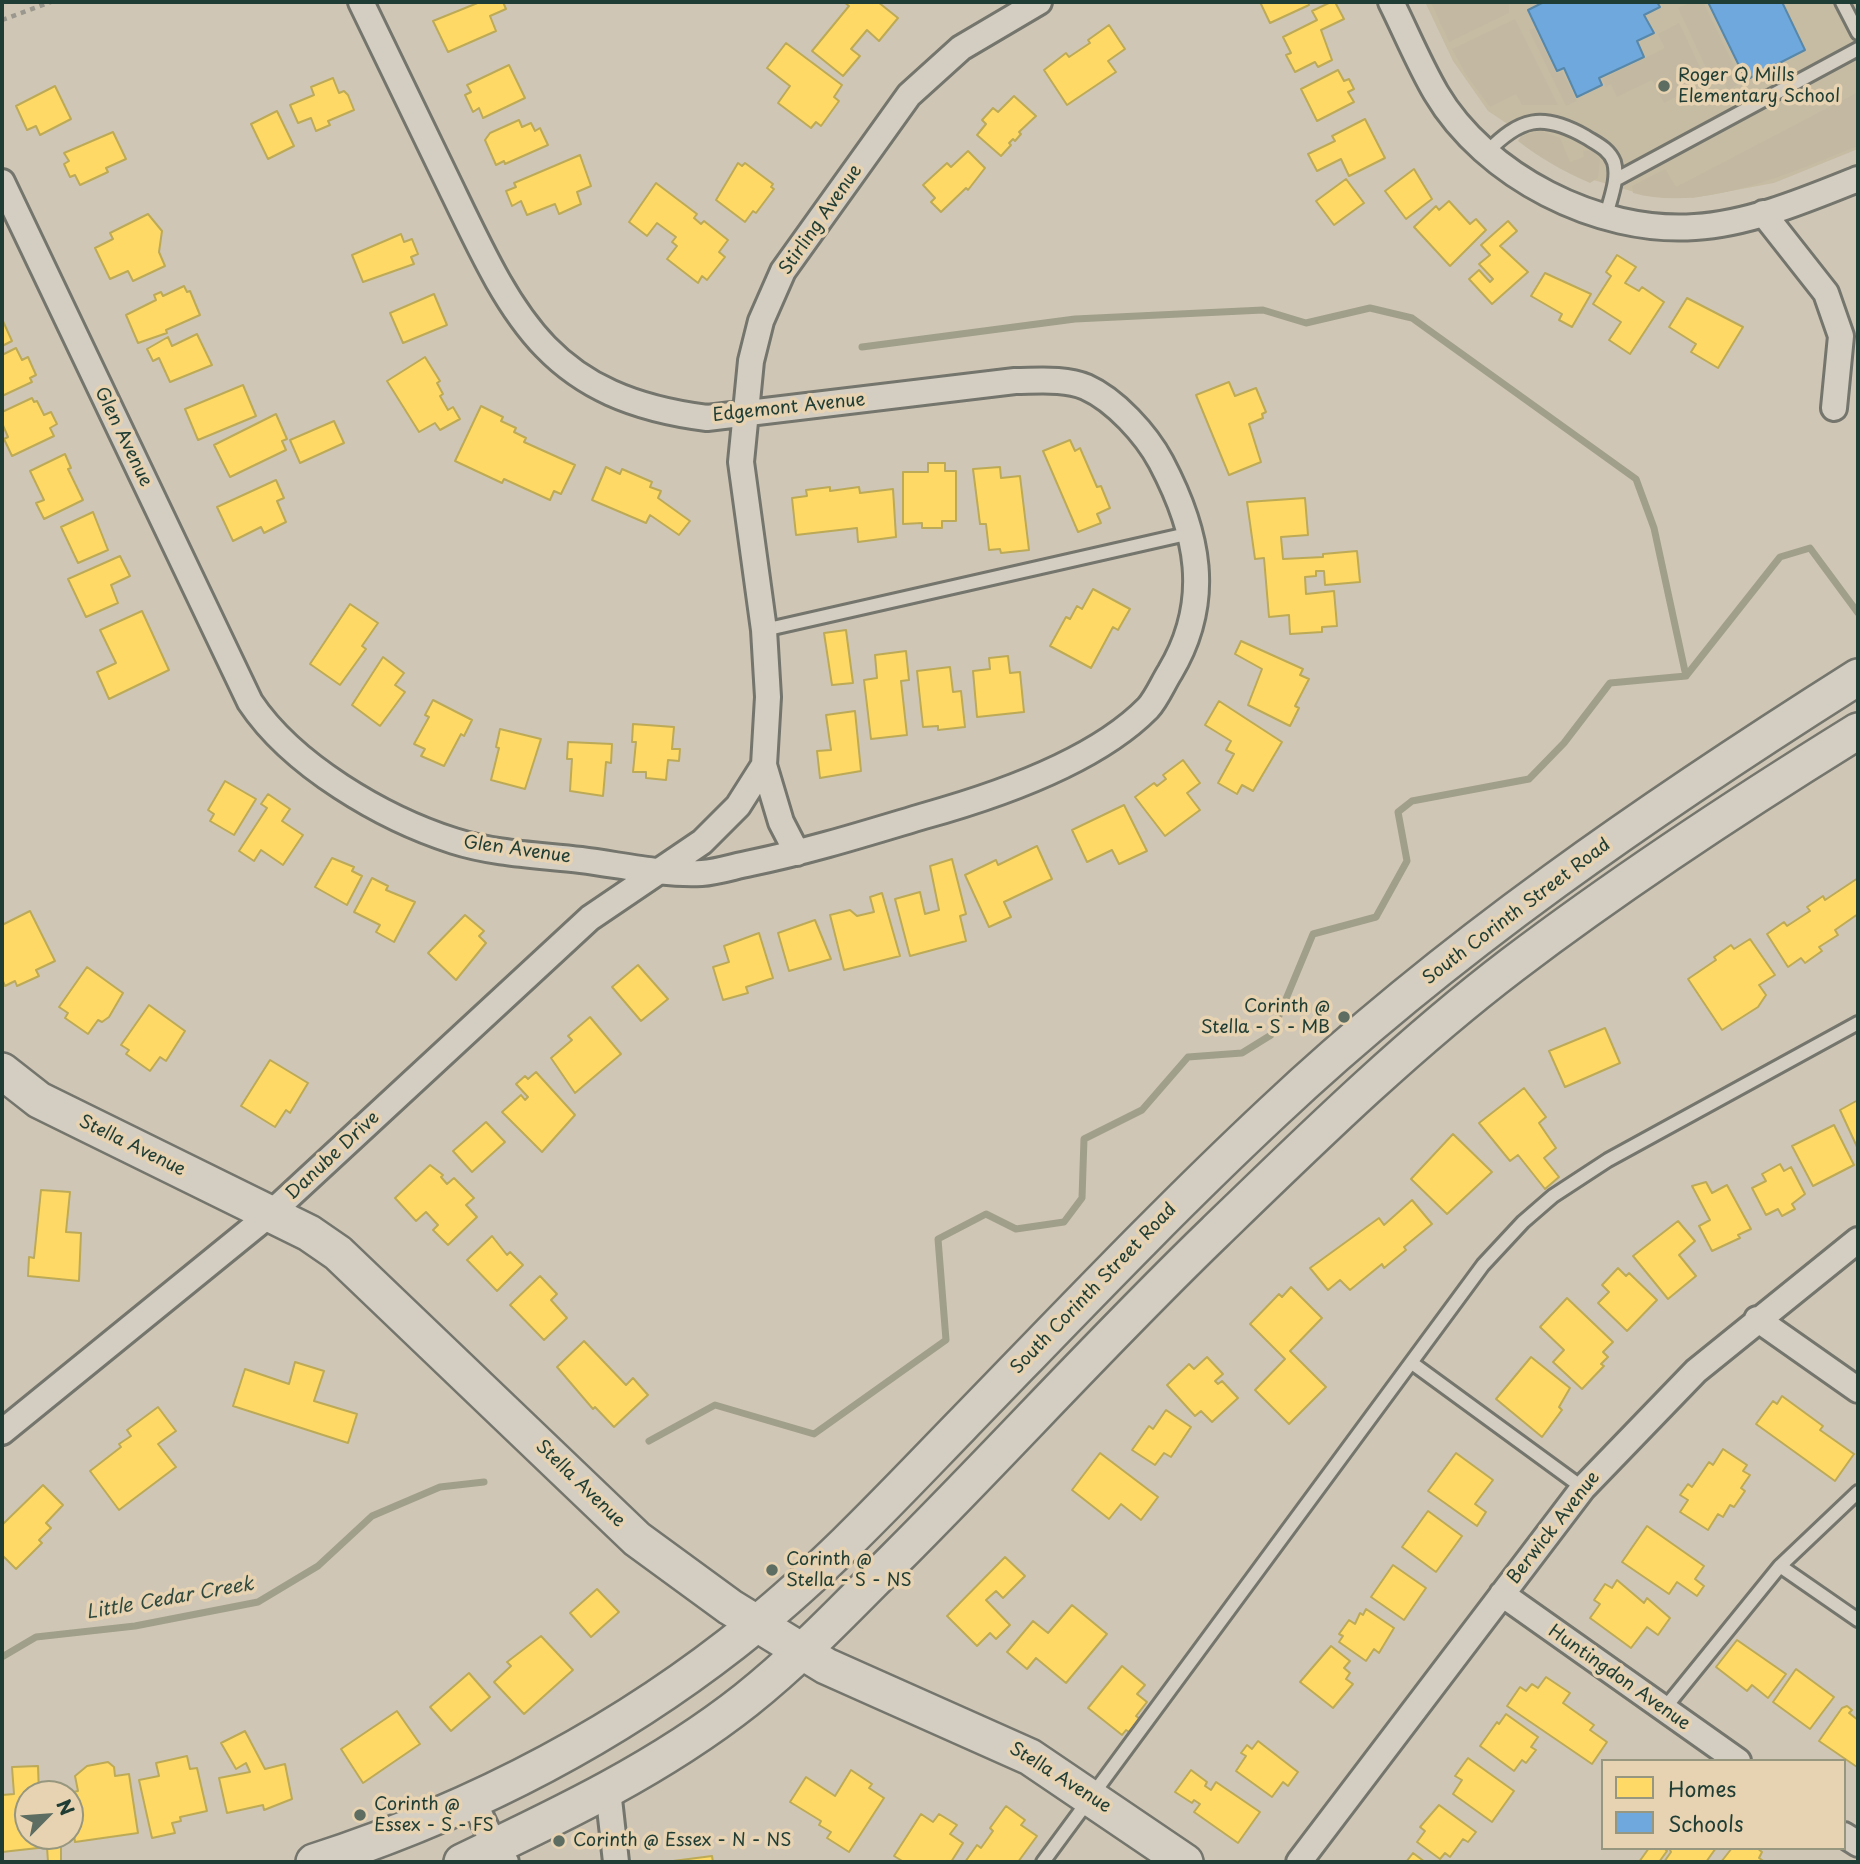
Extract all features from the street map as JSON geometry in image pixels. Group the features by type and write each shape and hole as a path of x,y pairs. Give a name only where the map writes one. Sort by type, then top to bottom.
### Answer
{"main road":[{"name":"South Corinth Street Road","path":"314,1862 390,1837 474,1802 580,1746 678,1683 756,1625 845,1545 1170,1211 1369,1024 1683,789 1858,677"},
{"path":"463,1862 500,1855 680,1748 745,1701 802,1652 1213,1234 1410,1049 1510,966 1635,877 1758,793 1858,731"},
{"name":"Stella Avenue","path":"2,1072 39,1100 309,1233 338,1253 637,1539 756,1625 826,1666 997,1740 1092,1796 1185,1862"}],"street":[{"name":"Edgemont Avenue","path":"361,2 496,281 531,334 569,367 617,397 663,412 707,418 1015,381 1047,380 1085,386 1117,408 1155,451 1176,491 1191,533 1198,580"},
{"name":"Stirling Avenue","path":"797,853 781,822 764,765 768,697 764,630 741,462 751,361 761,321 783,271 909,95 961,48 1039,2"},
{"path":"1391,2 1437,94 1486,153 1530,185 1574,206 1630,222 1695,227 1763,213 1858,179"},
{"name":"Glen Avenue","path":"2,182 250,702 265,725 331,780 389,813 454,841 517,854 656,871 703,873 797,853 958,807 1001,791 1108,740 1149,706 1180,655 1192,620 1198,580"},
{"path":"1763,213 1826,293 1841,336 1834,408"},
{"name":"Stirling Avenue","path":"656,871 702,842 738,806 764,765"},
{"name":"Danube Drive","path":"2,1432 270,1214 590,918 656,871"},
{"name":"Berwick Avenue","path":"1299,1862 1583,1488 1696,1371 1858,1240"},
{"path":"1757,1319 1858,1390"},
{"name":"Huntingdon Avenue","path":"1502,1594 1735,1759"},
{"path":"608,1790 617,1862"},
{"path":"474,1802 500,1855"}],"lane":[{"path":"1842,2 1858,33"},
{"path":"1615,180 1858,49"},
{"path":"1486,153 1511,129 1522,124 1564,124 1606,149 1614,162 1615,180 1606,215"},
{"path":"764,630 1191,533"},
{"path":"1043,1862 1483,1265 1523,1222 1553,1196 1608,1160 1858,1023"},
{"path":"1412,1363 1583,1488"},
{"path":"1664,1709 1780,1566 1858,1492"},
{"path":"1780,1566 1858,1620"}],"path":[{"path":"2,20 51,2"}],"shaded area":[{"name":"Roger Q Mills Elementary School","path":"1425,2 1858,2 1858,149 1774,183 1693,198 1641,194 1590,179 1488,111 1453,61"},
{"path":"1431,2 1509,2 1509,13 1449,42"},
{"path":"1692,2 1703,2 1742,82 1728,90 1723,81 1711,78 1678,8"},
{"path":"1515,19 1558,105 1522,105 1516,94 1490,107 1467,76 1452,49"},
{"path":"1679,23 1707,82 1664,103 1652,80 1617,97 1611,84 1606,87 1602,79 1665,48 1658,34"},
{"path":"1534,28 1557,74 1562,72 1577,101 1566,106 1529,30"},
{"path":"1858,92 1858,146 1777,178 1718,194 1660,198 1633,193 1632,186 1665,169 1676,187"},
{"path":"1541,131 1560,138 1570,162 1584,157 1583,150 1593,151 1600,159 1598,178 1590,183 1561,169 1518,141 1521,136"}],"building: Homes":[{"path":"480,2 503,2 506,9 490,16 496,31 448,52 433,21"},
{"path":"844,2 878,2 898,18 879,41 867,30 851,49 860,56 843,76 812,51 849,6"},
{"path":"1260,2 1308,2 1309,5 1270,23"},
{"path":"1335,2 1344,19 1321,30 1332,60 1318,67 1315,62 1295,72 1286,55 1291,53 1283,37 1317,20 1312,11"},
{"path":"1109,25 1125,49 1108,61 1116,72 1067,105 1044,70 1066,53 1069,57 1090,43 1088,40"},
{"path":"786,43 842,85 834,97 839,101 821,126 816,122 811,128 778,103 790,86 767,68"},
{"path":"509,65 525,98 483,118 479,108 473,112 465,95 471,92 467,85"},
{"path":"1338,70 1344,81 1349,79 1354,89 1348,92 1354,102 1317,121 1301,89"},
{"path":"333,78 339,93 344,91 348,95 354,110 328,121 330,125 316,131 311,118 298,123 290,105 314,95 311,87"},
{"path":"55,86 71,119 40,135 36,126 27,130 16,106"},
{"path":"1014,96 1036,116 1019,132 1021,134 1015,141 1013,139 1009,143 1011,145 1001,156 977,135 986,124 982,120 993,108 998,112"},
{"path":"277,111 294,146 268,159 251,124"},
{"path":"1365,119 1385,158 1349,176 1341,159 1317,171 1308,154 1335,141 1332,136"},
{"path":"519,120 522,127 531,123 535,131 540,128 548,145 505,164 504,161 496,165 485,140 490,133"},
{"path":"113,132 126,159 106,168 108,172 80,185 75,175 70,177 64,164 69,161 64,153"},
{"path":"968,151 985,168 968,190 966,188 941,212 931,202 935,198 923,185 947,163 951,167"},
{"path":"580,155 591,186 577,192 581,204 559,214 555,204 527,215 521,201 512,206 506,191 516,187 514,183"},
{"path":"738,163 742,166 745,163 773,184 771,187 774,189 756,213 753,211 745,222 716,200"},
{"path":"1414,169 1432,199 1406,219 1385,191"},
{"path":"1346,179 1364,203 1334,225 1316,201"},
{"path":"656,183 697,214 694,218 701,224 704,221 728,240 719,252 725,257 707,280 702,276 698,283 667,259 677,246 672,242 676,237 657,223 647,236 629,222"},
{"path":"1449,201 1470,224 1476,219 1486,230 1450,266 1414,227 1436,206 1439,210"},
{"path":"148,214 162,231 159,252 165,266 133,281 128,271 110,279 95,248 113,239 110,233"},
{"path":"1508,221 1517,231 1500,246 1528,272 1492,304 1469,279 1479,270 1490,282 1493,279 1479,264 1490,255 1481,245"},
{"path":"401,234 404,242 412,239 418,254 411,257 414,264 363,282 352,255"},
{"path":"1617,255 1636,267 1625,283 1639,291 1642,287 1664,302 1630,354 1609,340 1621,322 1593,304 1611,276 1606,272"},
{"path":"1545,273 1591,294 1572,327 1559,320 1562,314 1531,296"},
{"path":"184,286 187,292 190,291 200,315 166,330 167,333 138,343 126,315 156,300 154,295 161,292 163,296"},
{"path":"434,294 447,325 403,343 390,313"},
{"path":"1687,298 1743,327 1718,368 1691,352 1696,344 1669,327"},
{"path":"2,319 12,341 2,346"},
{"path":"197,334 212,365 170,382 159,358 153,361 147,349 168,337 172,346"},
{"path":"16,348 22,360 28,357 36,375 30,378 32,382 2,396 2,355"},
{"path":"425,357 440,381 437,383 443,394 440,396 448,410 453,407 460,419 440,430 435,423 419,432 387,381"},
{"path":"1229,382 1235,396 1256,388 1266,412 1262,414 1263,418 1249,424 1261,462 1229,475 1196,395"},
{"path":"243,385 256,416 198,440 185,409"},
{"path":"32,398 34,402 37,401 44,415 51,412 57,424 50,428 54,436 12,456 4,439 8,437 2,423 2,412"},
{"path":"481,406 503,417 501,421 516,428 514,432 526,438 524,442 575,465 561,494 554,491 550,500 504,479 502,483 455,461"},
{"path":"276,414 287,439 282,441 286,450 230,477 214,445"},
{"path":"334,421 344,443 300,463 290,440"},
{"path":"1070,440 1075,451 1080,448 1097,487 1101,486 1110,508 1097,514 1101,523 1078,532 1043,451"},
{"path":"65,454 71,468 68,469 83,500 44,519 36,503 44,500 30,471"},
{"path":"928,463 945,463 945,471 956,471 956,521 942,521 942,528 922,528 922,523 903,524 903,472 928,472"},
{"path":"606,467 620,474 622,469 652,482 650,487 661,491 658,498 690,521 679,535 650,515 646,523 592,500"},
{"path":"1000,467 1001,478 1020,476 1029,550 1001,553 1000,549 989,550 986,524 980,524 973,469"},
{"path":"276,480 284,498 277,501 286,522 264,533 261,527 233,541 217,507"},
{"path":"830,487 830,491 859,487 860,493 893,489 896,537 858,542 857,528 796,535 792,498 807,496 806,490"},
{"path":"1305,498 1308,535 1281,537 1283,559 1323,557 1323,554 1357,551 1360,582 1325,585 1324,571 1316,571 1316,576 1305,577 1306,594 1334,591 1337,626 1322,627 1322,632 1290,634 1289,615 1269,617 1264,558 1255,559 1247,502"},
{"path":"93,512 108,550 78,563 61,527"},
{"path":"120,556 130,576 111,585 118,603 86,617 68,579"},
{"path":"1093,589 1130,609 1118,630 1113,627 1091,668 1050,646 1066,617 1070,619 1077,606 1082,609"},
{"path":"350,604 378,623 362,646 366,649 340,685 310,664"},
{"path":"142,611 169,670 109,699 97,672 116,663 100,630"},
{"path":"846,630 853,683 832,685 824,633"},
{"path":"1241,641 1303,669 1300,675 1309,679 1295,706 1299,708 1290,726 1248,705 1262,669 1235,654"},
{"path":"906,651 909,680 901,681 907,735 871,739 864,680 877,678 875,655"},
{"path":"1008,656 1010,673 1020,672 1024,712 977,717 973,671 990,669 989,658"},
{"path":"383,657 404,673 395,685 405,692 380,726 352,705"},
{"path":"950,667 953,692 961,691 965,727 938,730 938,726 923,727 917,671"},
{"path":"433,700 472,720 464,736 461,734 444,766 421,756 425,749 414,744 429,717 425,715"},
{"path":"1219,701 1282,742 1253,791 1242,785 1237,794 1218,783 1234,754 1226,750 1231,741 1205,725"},
{"path":"855,711 861,771 820,778 817,751 831,750 826,715"},
{"path":"633,724 674,727 672,749 680,749 679,761 668,760 666,780 646,778 646,772 633,772 636,742 632,742"},
{"path":"500,729 541,739 525,789 491,780 499,748 496,747"},
{"path":"568,742 612,744 611,763 606,762 603,796 570,791 572,759 567,759"},
{"path":"1183,760 1200,783 1187,793 1200,810 1165,836 1135,797 1154,783 1157,786 1166,779 1163,775"},
{"path":"225,781 256,799 234,835 210,821 214,814 208,810"},
{"path":"268,794 290,809 282,821 303,835 283,865 261,850 254,861 239,851 267,808 261,804"},
{"path":"1124,805 1147,851 1119,864 1112,850 1087,862 1072,830"},
{"path":"1037,846 1052,879 1004,902 1011,917 989,927 965,875 996,860 998,865"},
{"path":"332,858 354,867 352,871 362,876 347,905 315,887"},
{"path":"952,859 966,914 960,916 966,941 910,956 895,899 920,892 925,914 939,910 930,866"},
{"path":"372,878 388,886 386,890 415,902 394,942 376,932 380,925 354,912"},
{"path":"1858,878 1858,914 1835,930 1838,935 1819,947 1822,951 1805,963 1801,958 1788,967 1767,934 1784,922 1787,926 1810,911 1807,907 1823,896 1825,900"},
{"path":"882,893 900,956 844,970 830,915 850,910 857,916 874,912 870,897"},
{"path":"30,911 55,961 36,970 39,976 17,986 15,981 5,986 2,979 2,925"},
{"path":"465,915 484,931 479,936 486,943 456,980 428,953"},
{"path":"815,920 831,959 789,971 778,933"},
{"path":"759,933 773,978 746,987 748,993 723,1000 713,967 729,962 724,946"},
{"path":"1750,939 1775,975 1759,985 1766,995 1758,1007 1722,1030 1688,979 1716,960 1714,957 1731,945 1734,949"},
{"path":"638,965 668,999 641,1021 612,987"},
{"path":"87,967 123,993 109,1017 102,1022 98,1020 88,1034 65,1018 68,1013 59,1007"},
{"path":"149,1005 185,1031 166,1061 160,1057 150,1071 126,1054 129,1050 121,1045"},
{"path":"590,1017 621,1054 575,1093 551,1058 572,1040 568,1036"},
{"path":"1605,1028 1620,1063 1565,1087 1549,1051"},
{"path":"270,1060 308,1083 290,1113 286,1110 275,1127 241,1106"},
{"path":"536,1072 575,1115 542,1152 502,1112 521,1095 525,1100 528,1097 516,1084 525,1076 528,1079"},
{"path":"1524,1088 1546,1117 1539,1123 1556,1148 1544,1158 1559,1177 1545,1189 1518,1155 1510,1161 1479,1123"},
{"path":"1858,1100 1858,1149 1840,1110"},
{"path":"486,1122 505,1142 472,1172 453,1151"},
{"path":"1834,1125 1854,1165 1813,1186 1792,1146"},
{"path":"1453,1134 1492,1172 1447,1214 1411,1179"},
{"path":"1780,1164 1784,1171 1791,1167 1805,1194 1792,1204 1795,1209 1782,1216 1778,1209 1766,1215 1752,1188 1766,1181 1762,1174"},
{"path":"430,1165 443,1175 441,1177 447,1184 454,1178 474,1198 466,1205 477,1217 448,1245 433,1230 438,1225 426,1212 416,1221 395,1198"},
{"path":"1706,1182 1712,1193 1727,1185 1751,1229 1738,1235 1740,1238 1712,1251 1699,1226 1710,1220 1692,1186"},
{"path":"41,1190 70,1192 66,1232 81,1233 79,1281 28,1276 29,1257 34,1258"},
{"path":"1412,1200 1432,1224 1384,1268 1382,1264 1350,1290 1340,1280 1328,1290 1310,1268 1379,1218 1384,1225"},
{"path":"1678,1221 1695,1241 1679,1255 1696,1276 1668,1299 1633,1256"},
{"path":"492,1236 507,1255 510,1252 523,1265 497,1291 467,1260"},
{"path":"1618,1268 1626,1276 1629,1273 1657,1300 1627,1331 1598,1303 1609,1292 1602,1285"},
{"path":"540,1276 557,1294 551,1300 567,1318 544,1340 510,1305"},
{"path":"1291,1287 1322,1318 1290,1351 1326,1387 1289,1424 1255,1390 1285,1359 1250,1324 1279,1294 1282,1297"},
{"path":"1567,1298 1613,1342 1603,1352 1608,1357 1601,1364 1604,1366 1582,1389 1553,1362 1564,1350 1540,1327"},
{"path":"584,1341 626,1385 633,1378 648,1395 614,1427 595,1407 593,1409 557,1367"},
{"path":"1207,1357 1223,1374 1215,1381 1218,1384 1222,1381 1238,1398 1212,1422 1201,1411 1195,1416 1167,1385 1189,1364 1194,1369"},
{"path":"1531,1357 1570,1388 1559,1407 1562,1410 1542,1437 1496,1399"},
{"path":"295,1362 324,1371 314,1401 357,1414 348,1443 233,1406 245,1369 289,1384"},
{"path":"1782,1396 1823,1426 1820,1430 1854,1454 1835,1481 1756,1424 1773,1401 1777,1404"},
{"path":"158,1407 176,1431 158,1444 176,1467 119,1510 90,1471 131,1436 127,1430"},
{"path":"1166,1410 1191,1427 1171,1457 1164,1453 1155,1465 1132,1450 1149,1426 1153,1429"},
{"path":"1723,1449 1747,1465 1743,1471 1750,1475 1741,1488 1745,1491 1734,1507 1730,1505 1723,1517 1718,1514 1708,1530 1680,1512 1688,1500 1680,1495 1688,1484 1692,1487 1709,1462 1713,1465"},
{"path":"1100,1453 1158,1497 1141,1520 1121,1504 1109,1519 1072,1490"},
{"path":"1456,1453 1493,1480 1475,1504 1486,1512 1477,1526 1428,1491"},
{"path":"43,1485 63,1505 46,1523 51,1528 39,1540 42,1543 16,1569 2,1555 2,1525"},
{"path":"1428,1511 1462,1536 1436,1572 1402,1547"},
{"path":"1647,1526 1704,1566 1695,1579 1704,1586 1697,1596 1677,1582 1669,1594 1622,1562"},
{"path":"1005,1557 1025,1576 1003,1598 996,1591 986,1600 1010,1625 996,1639 990,1633 977,1646 947,1616"},
{"path":"1393,1565 1426,1588 1404,1620 1371,1597"},
{"path":"1617,1580 1644,1603 1647,1598 1670,1618 1658,1635 1647,1627 1631,1648 1590,1618 1600,1604 1594,1600 1605,1584 1612,1588"},
{"path":"597,1589 619,1612 591,1637 570,1613"},
{"path":"1072,1605 1107,1634 1066,1683 1036,1658 1027,1669 1007,1652 1033,1621 1048,1633"},
{"path":"1366,1609 1394,1628 1379,1653 1374,1649 1366,1661 1339,1642 1343,1636 1339,1634 1349,1620 1355,1624 1360,1613 1363,1615"},
{"path":"541,1636 573,1670 524,1714 494,1682 511,1666 507,1662"},
{"path":"1737,1640 1786,1674 1768,1698 1752,1685 1747,1691 1716,1667"},
{"path":"1331,1646 1350,1661 1344,1668 1350,1673 1346,1679 1353,1684 1333,1708 1300,1682"},
{"path":"1122,1666 1145,1685 1137,1694 1147,1702 1136,1716 1140,1719 1129,1732 1126,1730 1122,1735 1088,1708"},
{"path":"1796,1669 1834,1697 1810,1729 1773,1702"},
{"path":"469,1673 490,1697 451,1731 430,1707"},
{"path":"1546,1677 1570,1693 1563,1703 1594,1725 1590,1730 1607,1742 1592,1764 1507,1706 1520,1687 1526,1691 1532,1684 1538,1688"},
{"path":"1847,1706 1852,1710 1849,1713 1858,1720 1857,1767 1819,1741 1842,1708"},
{"path":"397,1711 420,1744 363,1783 341,1749"},
{"path":"1506,1714 1538,1737 1531,1747 1536,1750 1526,1763 1522,1760 1514,1771 1480,1746"},
{"path":"245,1731 265,1769 285,1764 292,1799 264,1810 263,1805 227,1813 219,1778 250,1772 246,1763 236,1769 221,1743"},
{"path":"1258,1741 1298,1772 1288,1786 1283,1782 1272,1797 1236,1771 1246,1756 1241,1753 1247,1745 1252,1749"},
{"path":"187,1756 190,1769 197,1768 207,1811 180,1817 181,1821 172,1823 175,1833 152,1838 139,1780 159,1776 156,1763"},
{"path":"1468,1758 1514,1791 1492,1822 1453,1794 1462,1780 1455,1776"},
{"path":"108,1762 114,1767 115,1776 129,1774 138,1833 84,1841 84,1780 76,1780 75,1776 87,1766"},
{"path":"38,1766 38,1780 14,1780 14,1794 12,1767"},
{"path":"851,1770 872,1784 869,1788 884,1798 849,1852 827,1838 831,1832 819,1825 821,1821 790,1802 806,1777 835,1796"},
{"path":"1191,1770 1207,1782 1205,1786 1211,1790 1216,1782 1260,1812 1238,1843 1194,1812 1200,1804 1194,1800 1192,1803 1175,1792"},
{"path":"14,1794 14,1850 20,1850 2,1852 2,1795"},
{"path":"1439,1805 1476,1832 1468,1842 1463,1839 1450,1857 1445,1853 1440,1859 1417,1842 1425,1831 1420,1827"},
{"path":"1006,1806 1025,1820 1021,1825 1037,1836 1018,1862 965,1862 977,1845 981,1848 993,1831 990,1828"},
{"path":"921,1814 933,1822 939,1814 957,1825 950,1834 963,1843 951,1862 904,1862 894,1856"},
{"path":"47,1850 61,1850 61,1862 48,1862"},
{"path":"1648,1850 1667,1851 1659,1862 1639,1862"},
{"path":"1670,1850 1715,1850 1706,1862 1664,1862"},
{"path":"1730,1850 1760,1850 1762,1852 1759,1858 1765,1862 1721,1862"},
{"path":"1413,1853 1425,1862 1406,1862"},
{"path":"712,1856 713,1862 673,1862 673,1861"}],"building: Schools":[{"path":"1544,2 1657,2 1660,7 1644,15 1654,33 1637,41 1644,57 1599,78 1602,85 1577,97 1564,68 1557,71 1528,10"},
{"path":"1708,2 1782,2 1805,50 1746,80"}],"waterway":[{"path":"862,347 1075,319 1263,310 1306,323 1370,308 1412,318 1636,479 1654,528 1686,676"},
{"name":"Little Cedar Creek","path":"649,1441 715,1405 814,1434 946,1340 938,1239 986,1214 1016,1229 1064,1222 1082,1198 1084,1139 1142,1110 1188,1057 1242,1053 1271,1035 1313,934 1376,917 1407,861 1398,812 1412,801 1529,779 1564,743 1610,683 1686,676 1780,557 1810,548 1858,613"},
{"name":"Little Cedar Creek","path":"2,1657 36,1637 135,1626 258,1602 318,1566 372,1516 440,1487 484,1482"}],"place":[{"name":"Roger Q Mills Elementary School","path":"1664,86"},
{"name":"Corinth @ Stella - S - MB","path":"1344,1017"},
{"name":"Corinth @ Stella - S - NS","path":"772,1570"},
{"name":"Corinth @ Essex - S - FS","path":"360,1815"},
{"name":"Corinth @ Essex - N - NS","path":"559,1841"}]}
